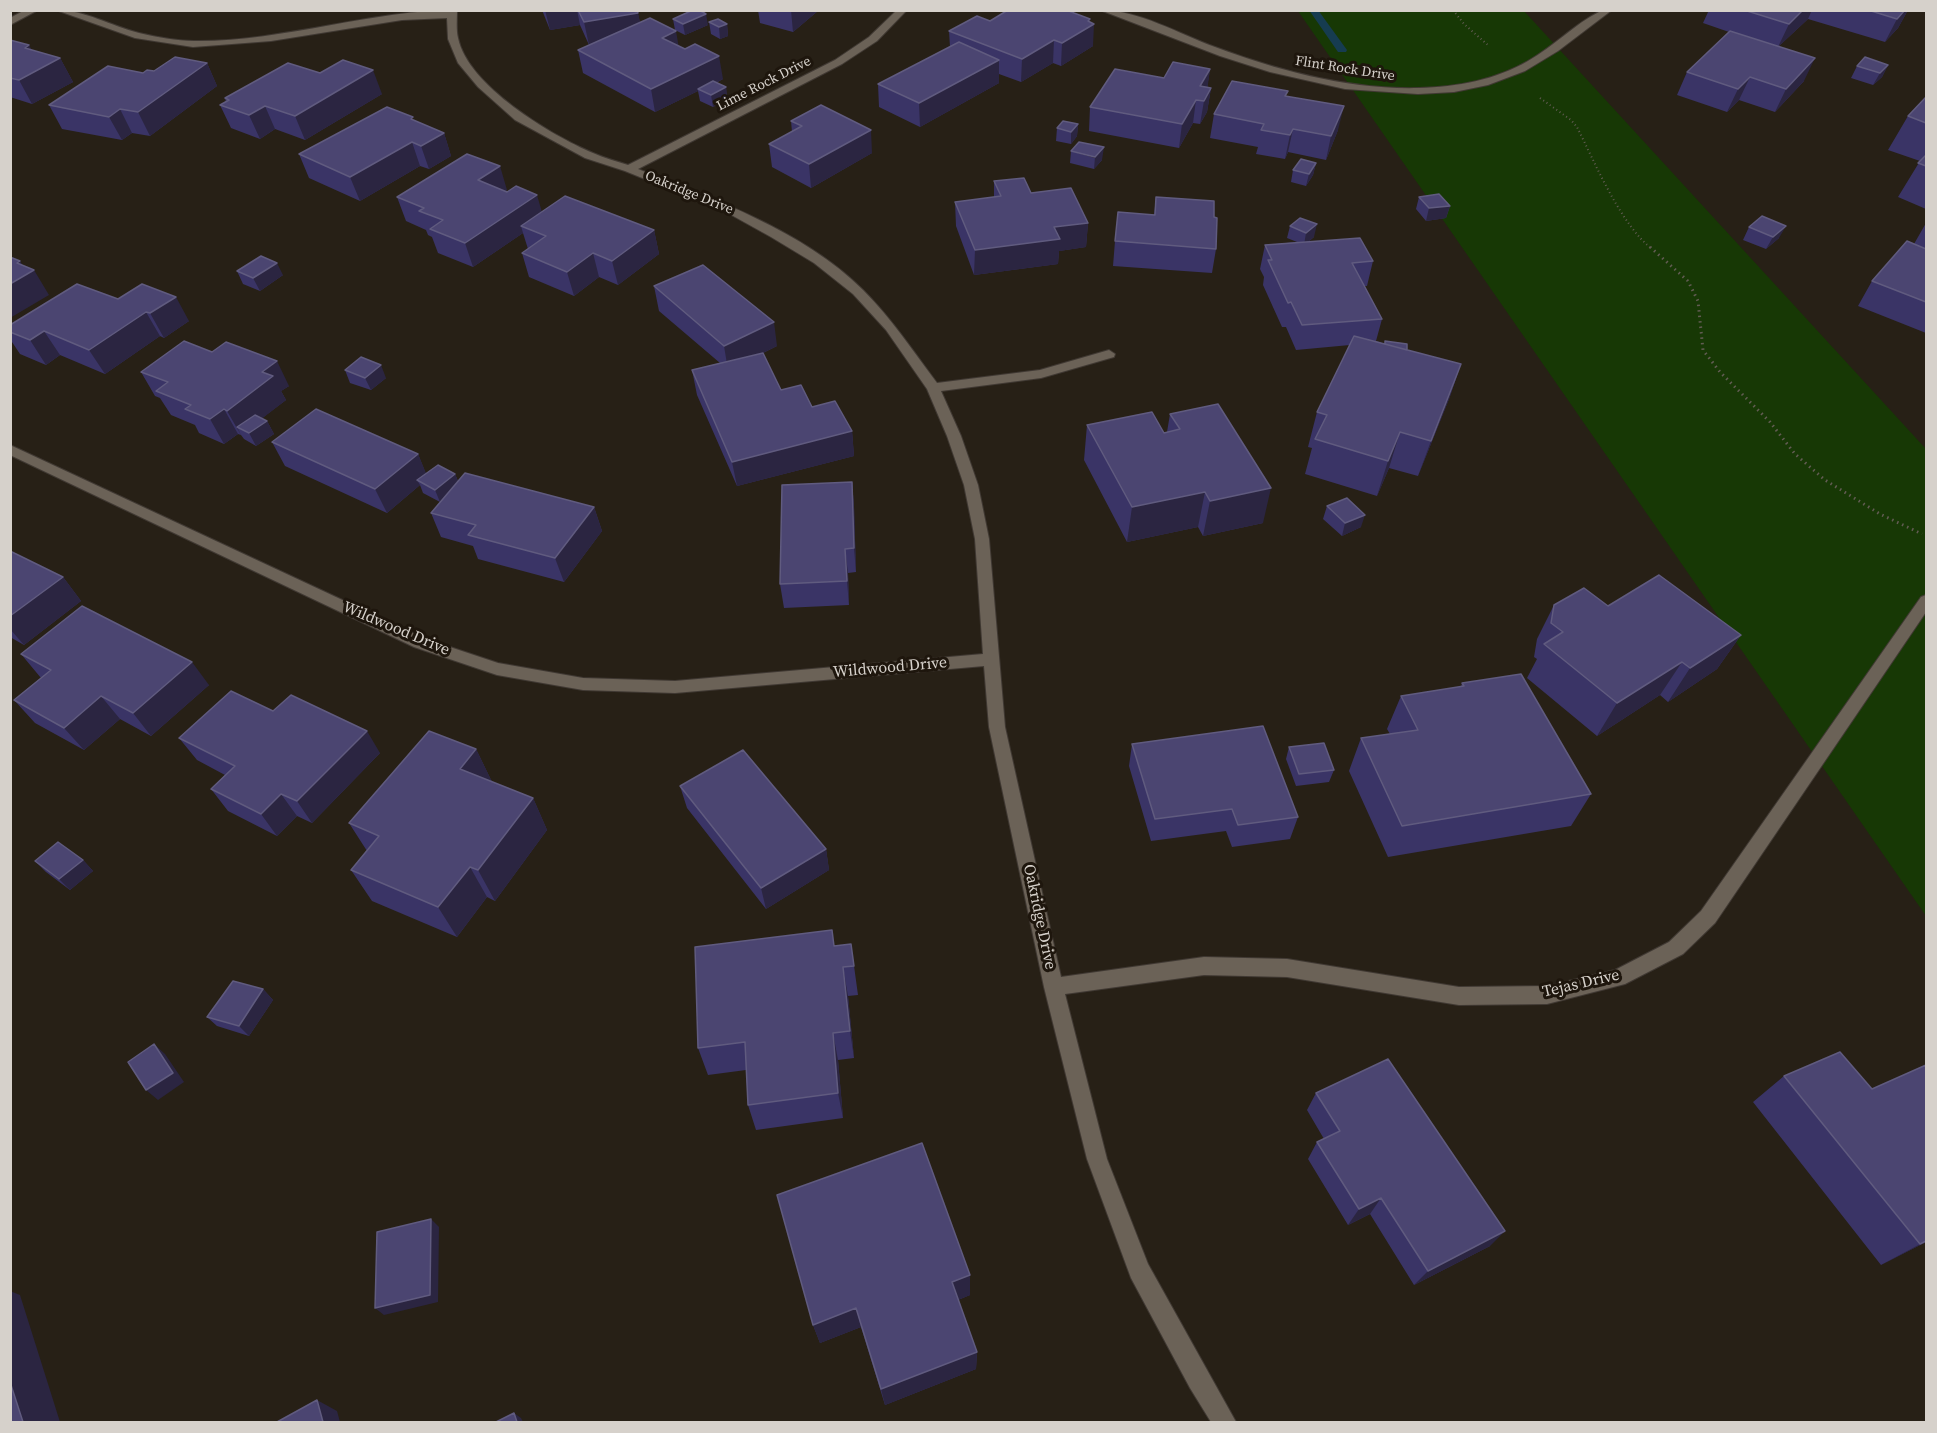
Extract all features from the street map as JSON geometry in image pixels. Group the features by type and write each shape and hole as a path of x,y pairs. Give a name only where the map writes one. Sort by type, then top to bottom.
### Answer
{"street":[{"path":"10,22 34,10"},
{"path":"60,10 138,36 193,44 272,38 402,17 451,13"},
{"name":"Lime Rock Drive","path":"628,169 832,66 866,45 892,23 903,10"},
{"name":"Flint Rock Drive","path":"1104,10 1297,77 1386,91 1412,91 1469,85 1524,68 1608,10"},
{"name":"Oakridge Drive","path":"451,13 453,39 464,63 482,85 519,118 589,156 628,169 730,210 818,260 857,291 890,327 933,388 954,436 971,484 982,539 996,727 1054,987 1096,1159 1139,1270 1198,1380 1224,1422"},
{"path":"933,388 1041,374 1109,354"},
{"name":"Wildwood Drive","path":"10,449 420,643 496,669 583,684 675,687 991,659"},
{"name":"Tejas Drive","path":"1054,987 1204,966 1287,968 1459,996 1547,995 1618,978 1676,948 1708,917 1926,601"}],"path":[{"path":"1453,10 1464,24 1489,45"},
{"path":"1533,94 1571,120 1638,239 1664,258 1688,281 1698,301 1703,350 1720,372 1770,422 1795,454 1825,480 1880,514 1922,534"}],"green space":[{"path":"1298,11 1524,11 1926,449 1926,916"}],"building":[{"path":"578,10 637,10 638,13 584,22"},
{"path":"693,10 706,14 683,24 673,19"},
{"path":"1008,10 1066,10 1090,19 1088,21 1094,24 1062,43 1054,40 1022,59 949,31 977,16 990,21"},
{"path":"1744,10 1803,10 1789,24"},
{"path":"1868,10 1905,10 1897,19"},
{"path":"650,18 676,31 662,38 685,49 695,44 719,56 651,89 578,50"},
{"path":"718,19 727,24 719,27 709,22"},
{"path":"1730,31 1815,58 1786,89 1750,77 1738,89 1687,72"},
{"path":"10,40 29,45 25,48 60,58 19,80 10,78"},
{"path":"959,42 999,60 919,103 878,84"},
{"path":"175,57 207,63 138,112 120,109 109,117 49,105 108,66 143,73 147,70 154,71"},
{"path":"1865,57 1888,65 1880,73 1857,66"},
{"path":"343,60 373,70 295,116 265,106 249,115 220,105 229,100 225,98 288,63 320,73"},
{"path":"1173,62 1210,69 1200,86 1211,88 1204,101 1196,100 1182,124 1090,107 1115,69 1164,78"},
{"path":"713,81 726,87 711,95 698,89"},
{"path":"1232,81 1288,91 1285,96 1344,106 1331,136 1293,129 1290,135 1261,130 1264,124 1214,114"},
{"path":"1926,97 1926,123 1908,116"},
{"path":"821,105 871,130 809,164 769,144 802,126 791,121"},
{"path":"387,107 444,133 421,146 412,142 350,177 299,154"},
{"path":"1063,121 1078,124 1071,132 1057,128"},
{"path":"1079,142 1104,147 1095,157 1071,151"},
{"path":"467,154 500,166 478,180 507,192 516,186 537,195 465,243 430,229 443,220 419,211 424,208 397,197"},
{"path":"1926,155 1926,166 1918,163"},
{"path":"1301,159 1316,163 1309,174 1293,170"},
{"path":"1024,178 1031,193 1071,188 1088,223 1054,227 1060,239 975,250 955,202 1001,196 994,181"},
{"path":"1439,194 1450,206 1429,208 1419,197"},
{"path":"565,196 654,230 612,261 593,253 567,272 522,253 546,236 521,226"},
{"path":"1156,197 1214,201 1214,217 1217,218 1216,249 1115,241 1118,212 1155,215"},
{"path":"1762,216 1786,226 1773,237 1749,227"},
{"path":"1300,218 1317,224 1306,233 1290,226"},
{"path":"1360,238 1373,261 1352,263 1382,319 1302,325 1291,302 1288,303 1268,260 1272,260 1265,245"},
{"path":"1907,241 1926,249 1926,302 1872,281"},
{"path":"261,256 277,263 253,278 237,271"},
{"path":"10,257 20,261 17,263 34,270 10,284"},
{"path":"703,265 774,322 724,346 654,286"},
{"path":"77,284 118,299 142,284 176,297 150,313 146,312 89,350 44,331 30,340 10,332 10,325"},
{"path":"1354,336 1461,364 1431,441 1400,432 1388,461 1315,439 1327,415 1317,412"},
{"path":"184,341 212,352 226,342 277,361 262,372 273,376 227,411 224,409 210,419 185,409 191,405 156,391 168,382 141,372"},
{"path":"1385,341 1407,344 1407,350 1385,344"},
{"path":"763,353 781,390 801,385 812,407 835,401 852,431 732,462 692,370"},
{"path":"361,357 381,365 365,378 345,370"},
{"path":"1218,404 1271,488 1210,501 1205,492 1132,507 1087,425 1152,412 1164,433 1180,429 1170,414"},
{"path":"316,409 418,454 375,489 272,442"},
{"path":"255,415 267,421 249,433 237,427"},
{"path":"438,465 455,474 435,490 417,480"},
{"path":"465,473 594,507 555,558 468,535 476,525 431,513"},
{"path":"852,482 854,548 845,549 847,581 780,584 782,485"},
{"path":"1347,498 1365,515 1345,523 1327,506"},
{"path":"10,551 63,577 10,616"},
{"path":"1659,575 1741,635 1690,668 1682,662 1617,703 1544,644 1563,632 1551,623 1554,605 1584,588 1608,606"},
{"path":"82,606 192,662 133,713 101,696 64,728 14,700 51,670 21,654"},
{"path":"1521,674 1591,794 1402,826 1361,738 1418,730 1401,696"},
{"path":"231,691 273,711 291,695 367,731 297,801 281,794 261,814 211,789 235,766 179,738"},
{"path":"1263,726 1298,817 1238,825 1232,809 1155,819 1132,744"},
{"path":"429,731 476,749 460,769 533,798 478,870 470,867 438,907 351,870 379,836 349,823"},
{"path":"1324,743 1334,770 1299,774 1289,747"},
{"path":"743,750 826,849 761,888 680,786"},
{"path":"58,842 83,860 59,879 35,861"},
{"path":"832,930 834,946 851,944 854,966 843,967 850,1031 833,1033 838,1093 748,1105 745,1042 698,1048 695,947"},
{"path":"233,981 263,989 239,1026 207,1017"},
{"path":"154,1044 173,1073 146,1090 128,1062"},
{"path":"1840,1052 1872,1089 1926,1065 1926,1241 1920,1244 1784,1076"},
{"path":"1388,1059 1505,1231 1428,1271 1381,1198 1359,1209 1317,1142 1340,1131 1316,1093"},
{"path":"922,1143 970,1275 952,1282 977,1352 881,1389 856,1308 813,1325 777,1195"},
{"path":"431,1219 430,1295 375,1308 377,1232"},
{"path":"10,1382 23,1422 10,1422"},
{"path":"317,1400 323,1422 277,1422"},
{"path":"514,1413 517,1422 496,1422"}],"waterway":[{"path":"1313,10 1342,50"}]}
